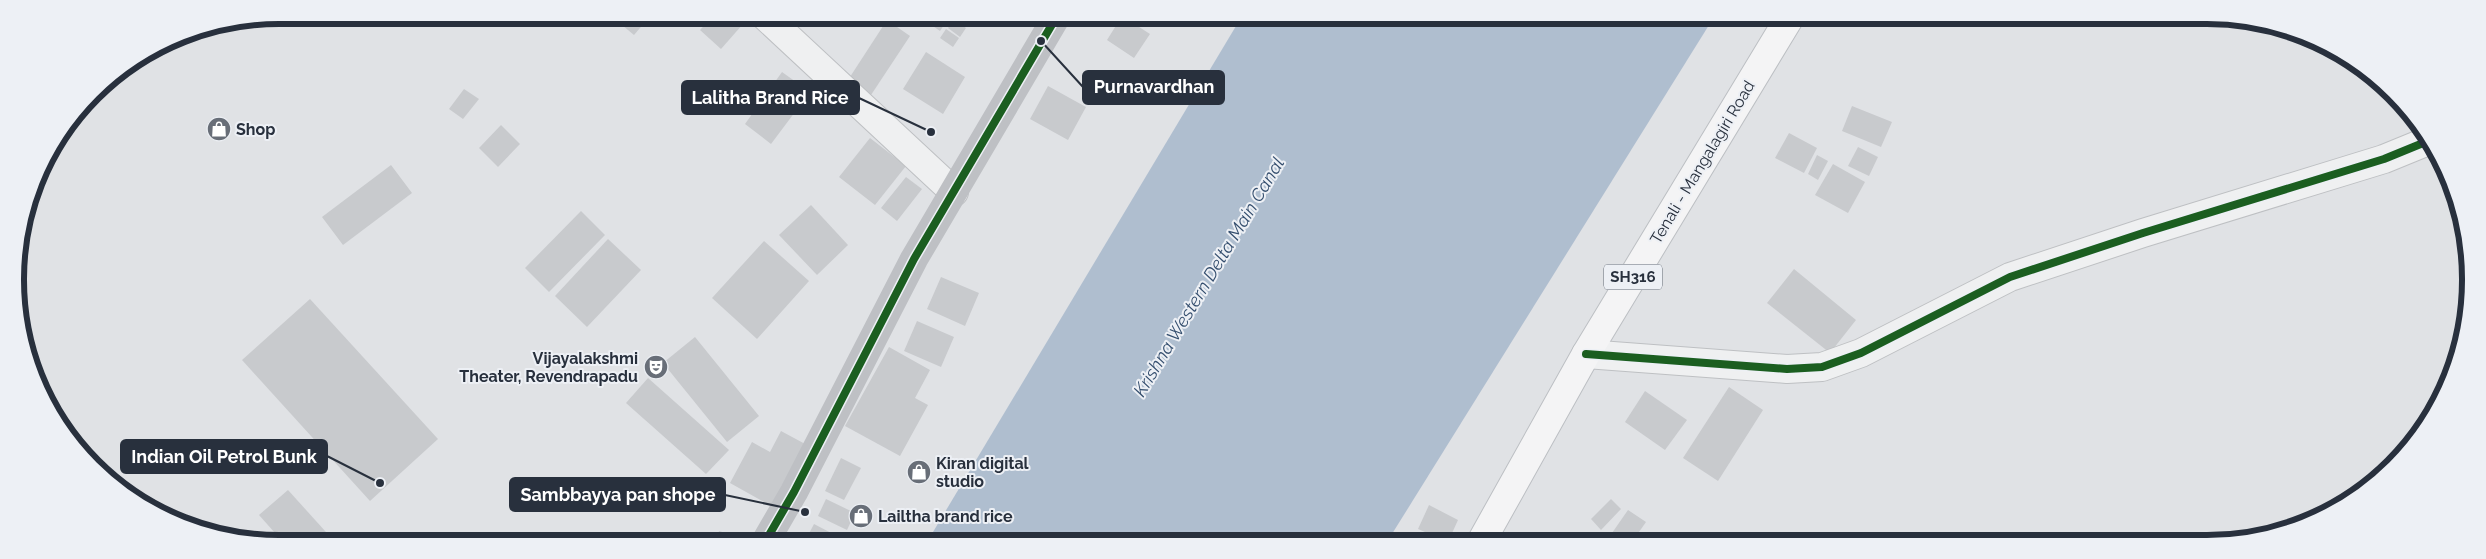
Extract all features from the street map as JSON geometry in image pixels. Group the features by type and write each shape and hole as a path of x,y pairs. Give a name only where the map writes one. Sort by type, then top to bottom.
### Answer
{"main road":[{"name":"Tenali - Mangalagiri Road","path":"1486,535 1586,354 1786,24"}],"street":[{"path":"774,24 954,192"},
{"path":"768,535 794,492 914,259 1052,24"},
{"path":"1586,354 1787,369 1822,367 1861,353 2010,278 2143,233 2384,159 2423,143"}],"water":[{"name":"Krishna Western Delta Main Canal","path":"1237,24 1710,24 1391,535 931,535"}],"building":[{"path":"621,24 643,24 634,35"},
{"path":"706,24 743,24 721,49 700,30"},
{"path":"884,24 893,24 910,36 871,95 848,80"},
{"path":"930,24 945,24 940,31"},
{"path":"951,24 961,24 966,28 960,37 948,28"},
{"path":"1117,24 1134,24 1150,34 1134,58 1107,40"},
{"path":"946,29 959,38 953,47 940,38"},
{"path":"926,52 965,77 943,114 903,89"},
{"path":"782,72 810,92 771,144 745,124"},
{"path":"1048,86 1086,107 1068,140 1030,119"},
{"path":"464,89 479,99 463,119 449,109"},
{"path":"1852,106 1892,122 1881,147 1842,131"},
{"path":"501,125 520,144 498,167 479,148"},
{"path":"1789,133 1817,148 1804,173 1775,158"},
{"path":"870,138 906,166 875,205 839,177"},
{"path":"1858,147 1878,157 1869,176 1848,166"},
{"path":"1817,155 1828,161 1818,180 1808,174"},
{"path":"1833,164 1865,182 1848,213 1815,195"},
{"path":"391,165 412,193 343,245 322,217"},
{"path":"906,177 922,189 897,221 881,208"},
{"path":"811,205 848,245 817,275 779,235"},
{"path":"581,211 605,235 549,292 525,268"},
{"path":"608,239 641,270 587,327 555,296"},
{"path":"764,241 809,281 757,339 712,298"},
{"path":"1794,269 1856,320 1830,353 1767,303"},
{"path":"941,277 979,293 965,326 927,309"},
{"path":"310,299 438,439 370,501 242,360"},
{"path":"917,321 954,337 941,367 904,351"},
{"path":"695,337 759,416 727,442 663,363"},
{"path":"889,347 930,370 915,398 928,405 900,456 845,426"},
{"path":"648,378 729,450 706,474 626,403"},
{"path":"1729,387 1763,410 1718,481 1683,458"},
{"path":"1645,391 1687,420 1665,450 1625,422"},
{"path":"781,431 807,445 773,507 730,483 752,442 770,452"},
{"path":"841,458 861,468 844,500 825,491"},
{"path":"288,490 329,535 277,535 259,515"},
{"path":"826,499 855,513 847,530 818,516"},
{"path":"1611,499 1621,509 1601,530 1591,519"},
{"path":"1429,505 1458,520 1451,535 1432,535 1418,529"},
{"path":"1628,510 1646,522 1637,535 1615,535 1612,533"},
{"path":"814,524 835,535 808,535"},
{"path":"719,531 732,535 718,535"}],"cycle path":[{"path":"769,535 794,492 914,259 1052,24"},
{"path":"1586,354 1787,369 1822,367 1861,353 2010,277 2143,233 2384,159 2423,143"}],"place":[{"name":"Purnavardhan","path":"1041,41"},
{"name":"Shop","path":"219,129"},
{"name":"Lalitha Brand Rice","path":"931,132"},
{"name":"Vijayalakshmi Theater, Revendrapadu","path":"656,367"},
{"name":"Kiran digital studio","path":"919,472"},
{"name":"Indian Oil Petrol Bunk","path":"380,483"},
{"name":"Sambbayya pan shope","path":"805,512"},
{"name":"Lailtha brand rice","path":"861,516"}]}
